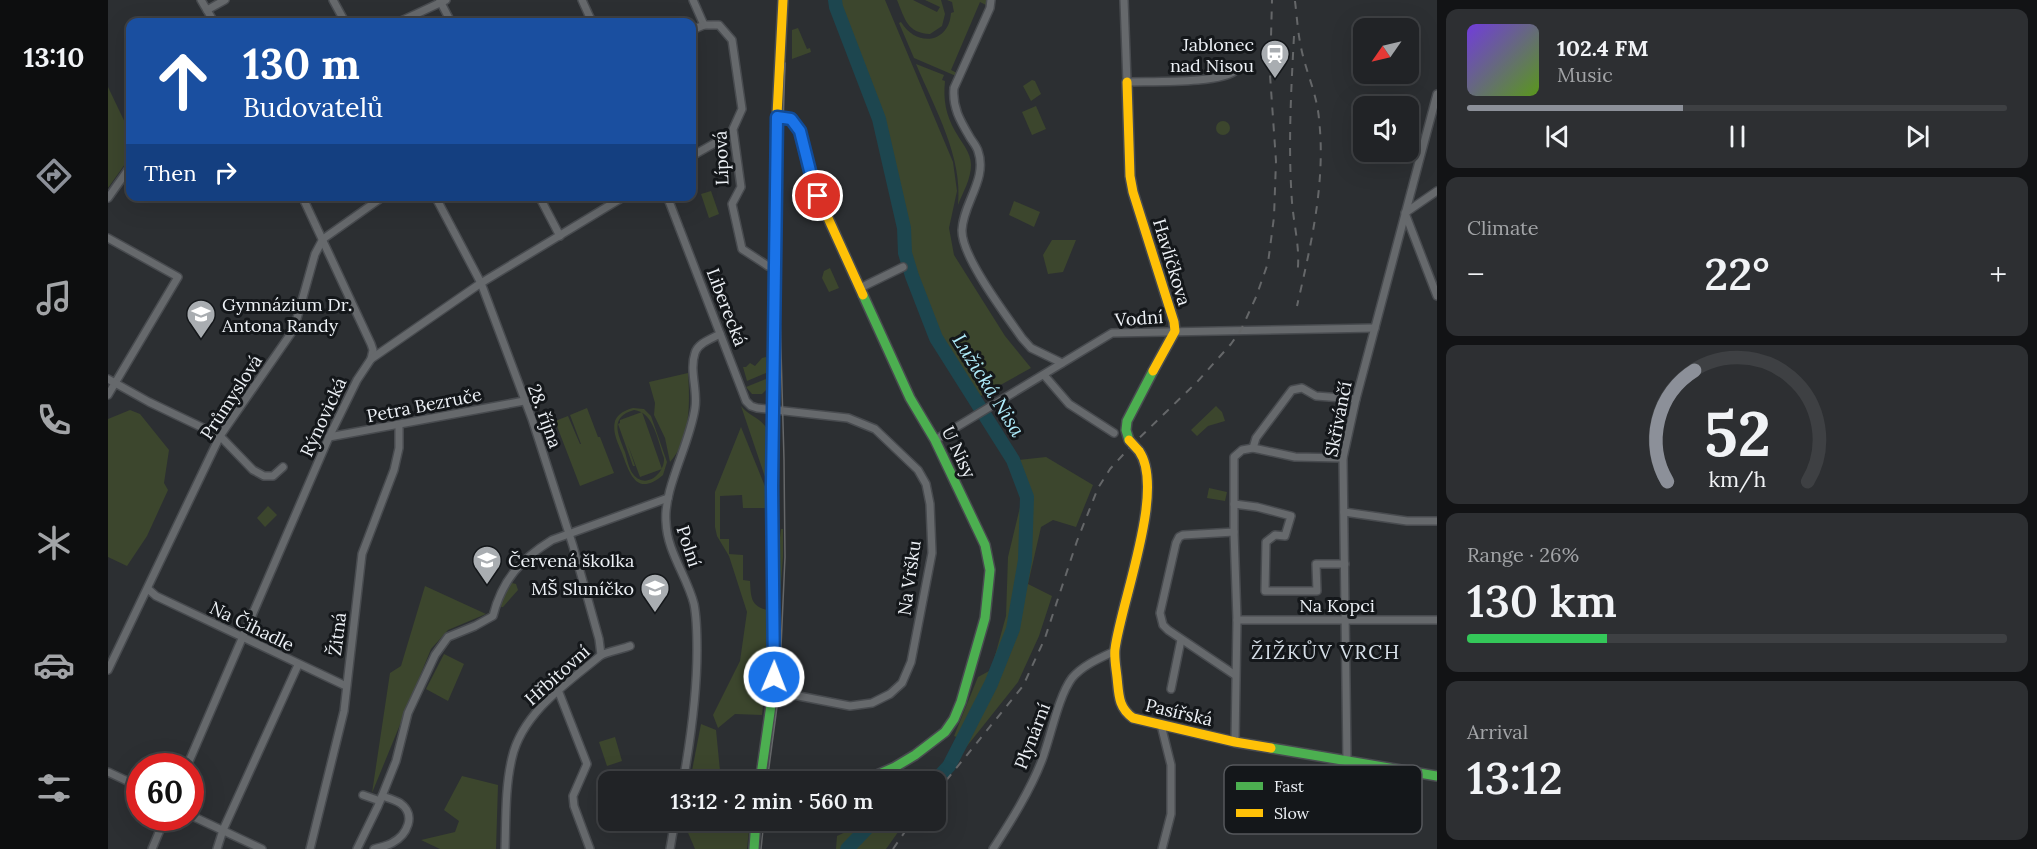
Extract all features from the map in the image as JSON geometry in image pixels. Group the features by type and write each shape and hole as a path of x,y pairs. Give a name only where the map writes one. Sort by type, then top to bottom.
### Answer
{"street":[{"path":"201,0 212,18"},
{"path":"207,10 225,0"},
{"path":"333,0 343,18"},
{"path":"582,0 590,18"},
{"path":"693,0 704,25 696,28"},
{"path":"762,771 773,691 774,267 777,117 783,0"},
{"path":"991,0 990,8 954,88 956,113 978,151 981,168 963,219 961,233 969,258 1022,338 1031,348 1062,363"},
{"path":"1124,0 1127,82 1218,78 1232,74 1236,70"},
{"path":"407,18 442,1 449,18"},
{"name":"Lípová","path":"704,25 719,25 732,40 742,109 733,129 741,187 732,204 742,249 768,266 774,267"},
{"name":"Havlíčkova","path":"1127,82 1130,176 1175,331 1127,421 1126,430 1129,440"},
{"name":"Skřivánčí","path":"1347,760 1343,458 1356,399 1437,94"},
{"name":"U Nisy","path":"777,117 791,119 800,131 818,196 910,398 936,440 985,545 990,570 985,618 954,719 945,732 915,755 886,771"},
{"path":"696,154 715,143"},
{"path":"108,198 126,172"},
{"path":"1437,191 1405,213 1437,296"},
{"path":"304,201 371,344 373,350 371,359"},
{"path":"323,239 377,201"},
{"name":"28. října","path":"438,201 481,284 524,401 569,534 599,639 601,655"},
{"path":"542,201 560,236"},
{"name":"Rýnovická","path":"193,753 329,437 357,380 371,359 481,284 617,201"},
{"name":"Liberecká","path":"669,201 746,401 758,408 773,409"},
{"path":"108,238 178,277 108,395"},
{"name":"Průmyslová","path":"108,670 220,436 253,394 294,329 315,254 323,239"},
{"path":"860,288 903,267"},
{"name":"Vodní","path":"936,440 1112,333 1375,328"},
{"name":"Polní","path":"685,771 695,710 696,617 693,602 669,540 666,524 668,498 687,442 696,406 693,368 696,350 701,344 720,334"},
{"path":"1044,375 1069,404 1114,433"},
{"path":"108,380 220,436 253,470 264,476 273,476 283,466"},
{"path":"1253,448 1256,438 1292,390 1302,388 1316,396 1356,399"},
{"name":"Petra Bezruče","path":"329,437 399,426 524,401"},
{"name":"Na Vršku","path":"773,409 848,418 875,429 918,470 926,484 930,504 932,553 911,662 902,683 890,694 872,703 850,706 773,691"},
{"name":"Žitná","path":"310,849 344,711 362,554 394,470 399,448 399,426"},
{"name":"Pasířská","path":"1129,440 1144,458 1149,478 1148,504 1114,651 1119,701 1124,711 1133,718 1235,742 1375,765"},
{"path":"1235,742 1237,621 1234,457 1242,450 1253,448 1295,457 1343,458"},
{"path":"357,849 396,761 408,712 435,655 448,637 493,616 506,583 525,558 536,549 552,540 668,498"},
{"path":"1234,504 1291,516 1286,536 1275,535 1266,542 1265,591 1317,591 1316,564 1344,564"},
{"path":"1344,512 1407,521 1437,521"},
{"path":"1234,532 1179,537 1160,613 1163,625 1181,640 1235,675"},
{"path":"525,558 531,558 542,551 551,544 552,540"},
{"name":"Na Čihadle","path":"148,590 298,665 346,686"},
{"name":"Na Kopci","path":"1237,621 1437,620"},
{"path":"1171,689 1181,640"},
{"name":"Hřbitovní","path":"505,849 512,757 525,725 558,690 601,655 630,646"},
{"name":"Plynární","path":"993,849 1015,813 1041,762 1066,686 1088,664 1114,651"},
{"path":"217,849 223,830 298,665"},
{"path":"558,690 588,764 573,796 574,806 590,849"},
{"path":"1161,725 1171,765 1171,814 1162,849"},
{"path":"108,772 126,780"},
{"name":"Pasířská","path":"1422,773 1437,776"},
{"path":"363,795 399,802 410,816 407,830 401,836 374,849"},
{"path":"204,821 262,849"},
{"path":"152,849 160,831"},
{"path":"670,849 673,831"},
{"path":"754,849 755,831"}],"green space":[{"path":"840,0 885,0 953,162 957,191 949,228 954,255 1005,336 1031,368 979,397 935,326 910,257 905,210 882,116 843,16"},
{"path":"897,0 913,0 937,12 940,7 925,0 941,0 945,14 942,26 930,34 916,31 908,24"},
{"path":"947,0 987,0 986,5 980,2 951,70 957,73 956,76 914,58 899,23 901,22 915,36 931,38 939,36 945,31 951,13 954,12 952,2"},
{"path":"798,28 807,49 810,48 811,52 792,59 792,30"},
{"path":"916,64 944,75 942,80 945,81 944,95 947,113 969,156 970,175 958,205 956,169 952,151"},
{"path":"1032,80 1035,81 1041,94 1031,101 1023,86"},
{"path":"108,87 126,125 126,163 108,188"},
{"path":"1036,106 1046,129 1032,135 1022,112"},
{"path":"1223,121 1228,123 1230,128 1228,133 1223,135 1218,133 1216,128 1218,123"},
{"path":"711,191 719,214 709,218 701,194"},
{"path":"1014,201 1040,212 1034,227 1009,215"},
{"path":"1052,240 1076,240 1063,272 1048,274 1043,255"},
{"path":"830,268 839,288 829,292 822,278 824,271"},
{"path":"766,357 766,373 747,381 743,367 750,363 755,366"},
{"path":"688,373 688,420 682,442 670,462 665,438 654,415 655,403 649,382"},
{"path":"768,379 767,389 762,394 752,394 746,387"},
{"path":"741,406 762,422 767,429 767,483"},
{"path":"1216,406 1222,412 1225,421 1208,426 1197,436 1191,430"},
{"path":"587,408 614,473 580,486 555,421 568,416 581,444 570,415"},
{"path":"633,408 644,409 651,416 667,462 663,475 647,484 636,481 632,475 615,433 616,418 622,412","holes":["634,410 641,412 651,422 664,458 658,474 643,481 638,479 629,467 618,433 618,422 621,417"]},
{"path":"130,410 140,414 169,450 164,483 168,490 147,536 127,566 108,557 108,419"},
{"path":"642,412 662,469 640,477 628,445 635,466 633,466 618,424 620,420"},
{"path":"741,427 766,489 766,508 743,508 742,495 720,496 720,539 729,539 729,554 743,555 743,580 750,581 754,603 767,610 766,678 762,715 735,714 718,728 713,715 740,661 747,612 729,556 717,536 715,492"},
{"path":"1046,457 1093,485 1076,527 1053,520 1041,527 1028,584 1052,596 1039,636 1018,682 946,772 938,771 942,769 959,738 954,736 978,677 991,670 1006,616 1008,557 1022,499 1009,461"},
{"path":"1209,488 1227,492 1225,501 1207,498"},
{"path":"268,506 277,515 265,527 257,518"},
{"path":"781,529 783,529 783,557 780,596 777,593 777,560"},
{"path":"512,583 516,584 518,590 501,607 502,598"},
{"path":"425,586 486,614 448,630 431,649 372,793 390,673 401,666"},
{"path":"444,654 464,664 448,701 426,689"},
{"path":"701,724 716,730 720,771 692,771"},
{"path":"615,737 622,761 607,766 599,742"},
{"path":"462,776 498,785 496,849 440,849 421,840 455,832 459,821 444,810"},
{"path":"687,831 749,831 747,849 695,849"},
{"path":"848,831 899,831 886,849 836,849 837,836"}],"waterway":[{"name":"Lužická Nisa","path":"835,0 879,119 904,228 905,253 912,276 936,338 1013,460 1027,497 1025,560 1013,629 991,684 944,771"},
{"name":"Lužická Nisa","path":"847,849 864,831"}],"tram line":[{"path":"768,771 779,692 785,557 780,314 785,63"},
{"path":"761,849 763,831"}],"railway":[{"path":"946,781 1023,686 1045,638 1077,541 1098,488 1110,469 1197,382 1231,344 1241,330 1256,297 1268,263 1274,217 1276,161 1270,75 1272,0"},
{"path":"1295,1 1301,46 1318,110 1321,143 1316,213 1297,306"},
{"path":"1294,36 1290,161 1298,248 1297,275"},
{"path":"893,849 905,831"}],"traffic: fast":[{"path":"762,771 773,691 774,252"},
{"path":"863,295 910,398 935,440 985,545 990,570 985,618 954,719 945,732 915,755 886,771"},
{"path":"1129,440 1126,430 1127,421 1153,371"},
{"path":"1271,748 1372,765"},
{"path":"1422,773 1437,776"},
{"path":"754,849 755,831"}],"traffic: slow":[{"path":"774,252 776,134 783,0"},
{"path":"1127,82 1130,176 1133,192 1175,331 1153,371"},
{"path":"777,117 791,119 800,131 818,196 863,295"},
{"path":"1129,440 1139,451"},
{"path":"1139,451 1146,468 1145,518 1115,649 1118,689 1122,705 1133,718 1271,748"}],"place":[{"name":"Jablonec nad Nisou","path":"1275,80"},
{"name":"Gymnázium Dr. Antona Randy","path":"201,340"},
{"name":"Červená školka","path":"487,586"},
{"name":"MŠ Sluníčko","path":"655,614"}],"district":[{"name":"ŽIŽKŮV VRCH","path":"1326,651"}],"route":[{"path":"774,677 772,487 777,117 791,119 800,131 818,196"}]}
